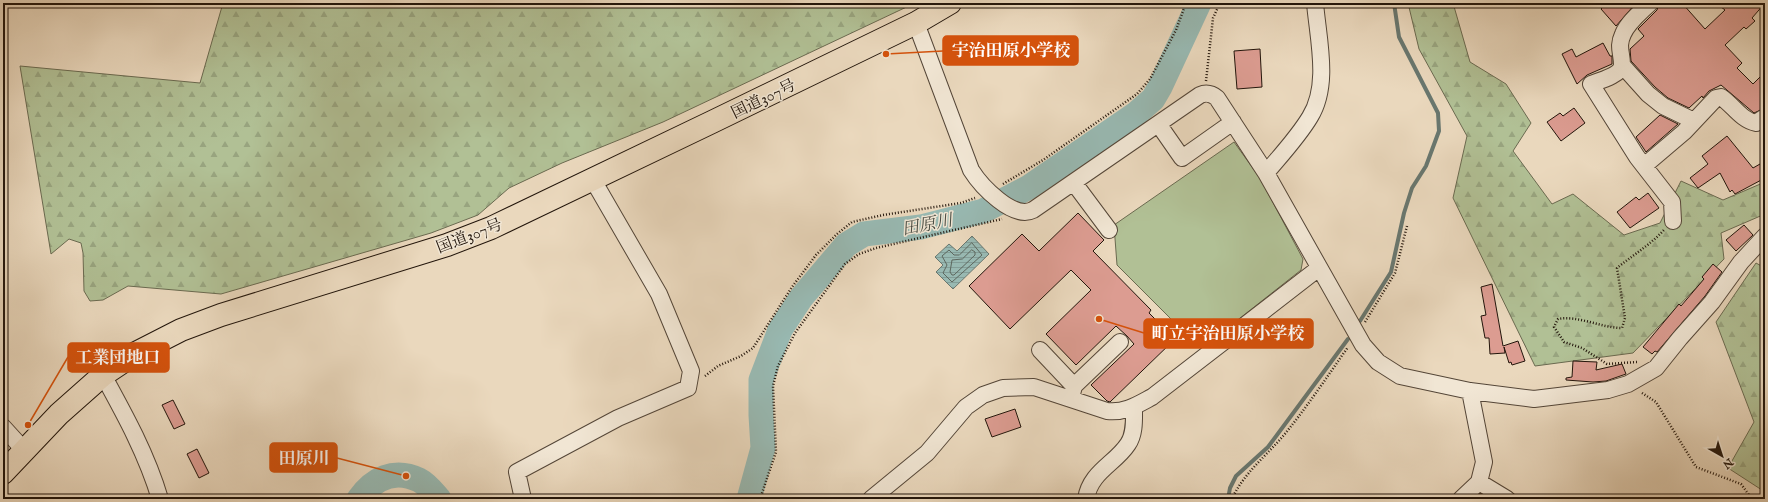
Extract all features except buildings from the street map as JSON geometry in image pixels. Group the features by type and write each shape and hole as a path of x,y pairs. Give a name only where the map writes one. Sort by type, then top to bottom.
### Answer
{"highway":[{"name":"国道307号","path":"4,469 59,414 103,375 136,353 181,330 250,306 447,245 491,228 916,23 950,3"}],"street":[{"path":"1266,173 1311,117 1320,92 1321,72 1316,3"},
{"path":"1650,3 1623,33 1619,48 1622,65 1648,94 1663,106 1694,121"},
{"path":"916,23 967,162 975,177 992,194 1011,208 1022,212 1030,211 1074,183 1204,93 1213,95 1217,98 1266,173 1357,334 1371,355 1386,368 1400,376 1470,391 1534,399 1608,390 1628,384 1656,368 1712,302 1741,262 1765,236"},
{"path":"1622,65 1615,73 1591,84 1602,104 1644,166 1672,202 1673,221"},
{"path":"1644,166 1684,132 1710,102 1721,96 1748,122 1756,123 1765,117"},
{"path":"1159,125 1182,158 1233,122"},
{"path":"523,499 517,472 618,418 688,388 691,371 659,294 593,180"},
{"path":"1074,183 1109,230"},
{"path":"871,499 927,453 966,407 983,395 1003,388 1034,387 1073,392 1107,411 1117,412 1134,408 1152,397 1319,268"},
{"path":"1073,392 1120,342"},
{"path":"1040,350 1073,392"},
{"path":"103,375 126,416 144,454 160,499"},
{"path":"1461,499 1480,482 1484,462 1470,391"},
{"path":"1086,499 1093,480 1129,443 1135,425 1134,408"},
{"path":"3,427 24,450"},
{"path":"1480,482 1507,499"}],"path":[{"path":"691,371 700,377 707,376 718,366 741,356 753,348 792,287 816,255 837,234 852,222 883,215 961,203 992,194 1137,94 1150,79 1176,30 1186,3"},
{"path":"1204,93 1212,18 1220,3"},
{"path":"760,499 776,452 773,386 778,366 795,333 845,264 859,254 876,248 999,220 1005,217 1011,208"},
{"path":"1656,368 1637,362 1607,364 1582,348 1564,342 1554,327 1558,319 1566,318 1610,328 1622,328 1625,318 1617,268 1641,248 1650,245 1673,221"},
{"path":"1232,499 1240,482 1272,449 1302,413 1357,334 1395,273 1407,226"},
{"path":"1628,384 1656,402 1696,467 1741,484 1752,499"},
{"path":"1744,499 1749,495"}],"green space":[{"path":"223,3 915,3 663,122 562,163 509,188 478,215 431,233 221,294 128,286 103,300 90,301 84,291 83,253 81,243 69,239 51,254 20,66 200,83"},
{"path":"1408,3 1453,3 1470,62 1506,84 1531,123 1513,151 1552,204 1573,194 1624,235 1660,223 1681,181 1723,200 1765,182 1765,214 1721,233 1724,259 1633,353 1535,366 1453,198 1467,136 1419,49"},
{"path":"1234,142 1260,178 1303,259 1301,270 1201,349 1117,265 1114,225"},
{"path":"1756,263 1765,268 1765,492 1728,468 1754,422 1716,322"}],"water":[{"path":"972,236 989,254 953,289 936,272 943,265 935,257 949,244 957,251"}],"waterway":[{"name":"田原川","path":"749,499 763,448 761,380 780,330 801,298 846,245 864,234 921,227 983,211 1029,187 1137,113 1153,99 1160,87 1199,3"},
{"path":"1360,321 1391,272 1404,213 1412,188 1426,166 1439,131 1438,113 1399,37 1394,3"},
{"path":"1228,499 1230,488 1236,476 1268,447 1348,339"},
{"name":"田原川","path":"359,499 378,481 393,475 401,475 419,480 430,488 439,499"}],"place":[{"name":"宇治田原小学校","path":"886,54"},
{"name":"町立宇治田原小学校","path":"1099,319"},
{"name":"工業団地口","path":"28,425"},
{"name":"田原川","path":"406,476"}]}
